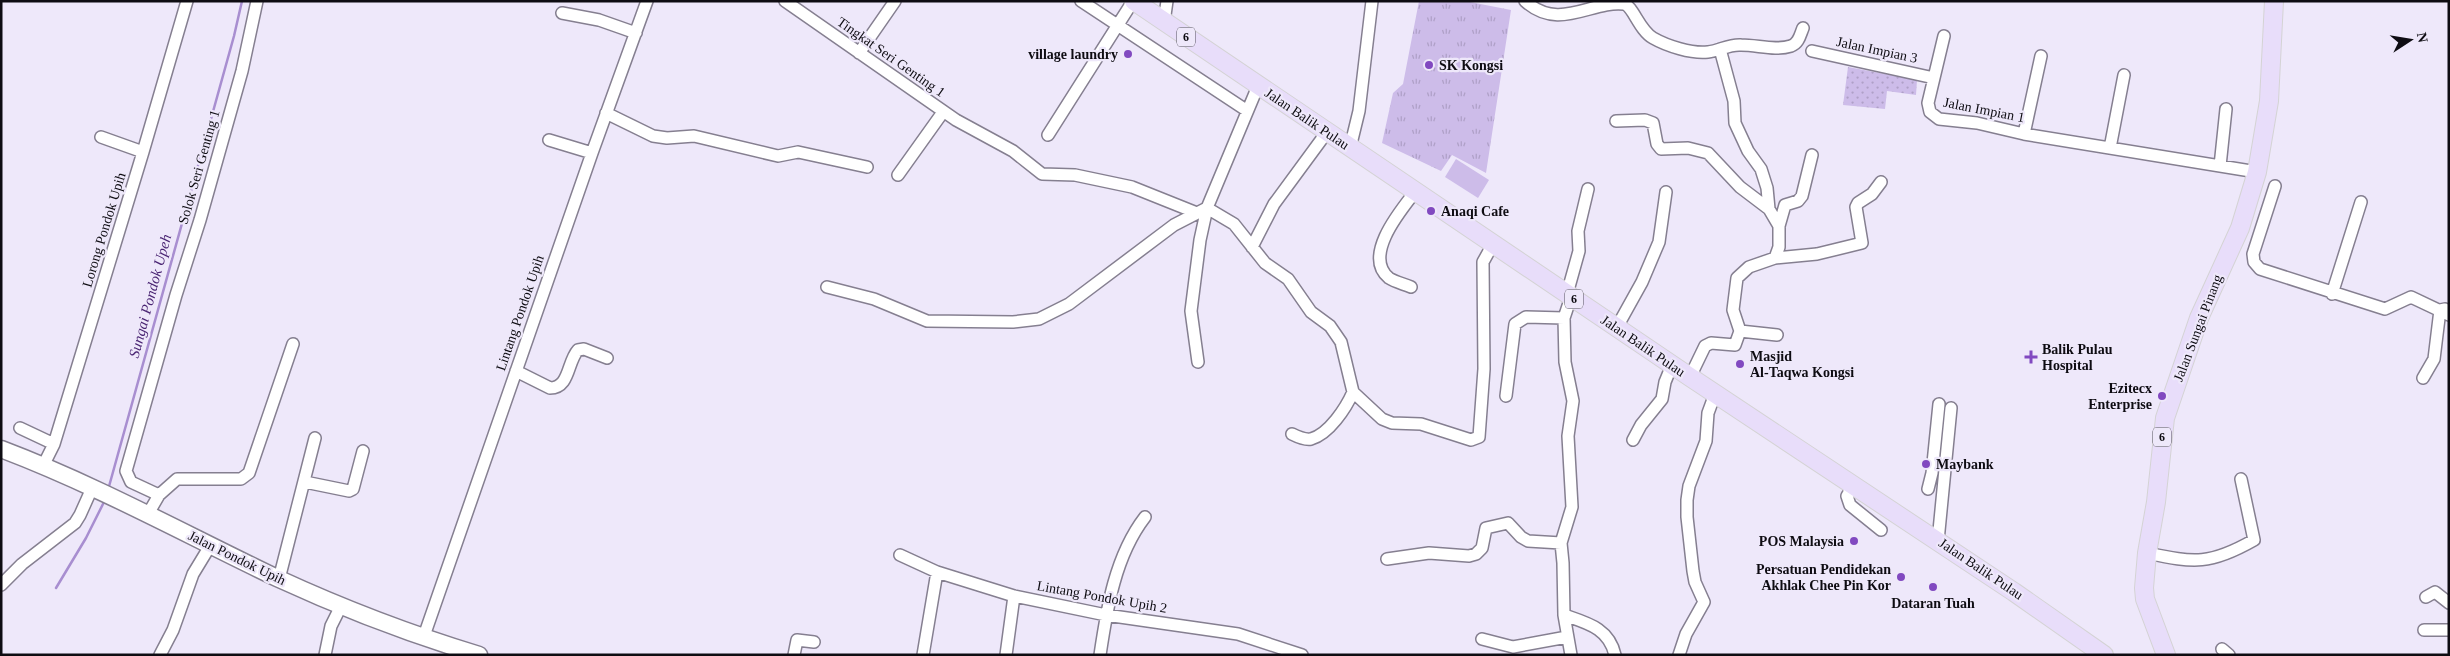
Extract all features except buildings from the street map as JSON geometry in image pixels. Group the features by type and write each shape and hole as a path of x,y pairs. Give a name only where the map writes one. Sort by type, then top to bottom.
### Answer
{"main road":[{"name":"Jalan Balik Pulau","path":"1134,1 1715,394 1854,484 2104,655"},
{"name":"Jalan Sungai Pinang","path":"2166,655 2145,599 2144,588 2165,418 2199,318 2240,228 2257,172 2269,101 2274,1"},
{"name":"Jalan Pondok Upih","path":"1,449 44,464 103,491 210,546 341,606 424,636 444,649 479,655"}],"street":[{"name":"Lorong Pondok Upih","path":"44,464 54,444 144,152 187,1"},
{"name":"Solok Seri Genting 1","path":"159,495 131,482 126,471 203,211 242,71 257,1"},
{"name":"Lintang Pondok Upih","path":"424,636 606,113 647,1"},
{"path":"859,53 895,1"},
{"path":"1081,1 1246,110"},
{"path":"1048,135 1134,1"},
{"path":"1164,22 1167,1"},
{"path":"1350,148 1359,111 1372,1"},
{"path":"1525,1 1540,10 1567,14 1611,4 1626,4 1630,6 1638,24 1652,37 1695,52 1741,44 1773,48 1790,46 1798,41 1803,28"},
{"name":"Tingkat Seri Genting 1","path":"792,3 943,112 1013,151 1042,174 1075,175 1132,187 1202,210 1234,224 1265,263 1295,285 1311,312 1330,326 1341,342 1353,392"},
{"path":"562,13 599,20 636,33"},
{"name":"Jalan Impian 1","path":"1944,36 1928,104 1930,112 1938,119 1977,123 2024,134 2257,172"},
{"path":"1720,49 1734,101 1735,124 1764,178 1769,208 1779,226"},
{"name":"Jalan Impian 3","path":"1812,51 1934,78"},
{"path":"2024,134 2041,56"},
{"path":"2110,148 2124,75"},
{"path":"1198,362 1192,311 1202,210 1258,86"},
{"path":"2220,166 2226,109"},
{"path":"898,175 943,112"},
{"path":"606,113 653,136 680,138 694,136 778,156 798,152 867,167"},
{"path":"1616,121 1645,120 1653,123 1657,144 1661,149 1688,148 1708,154 1740,188 1769,208"},
{"path":"1252,247 1274,204 1327,132"},
{"path":"101,137 144,152"},
{"path":"550,140 592,153"},
{"path":"1775,258 1779,246 1779,226 1785,205 1798,202 1802,196 1812,155"},
{"path":"1690,377 1705,346 1711,344 1735,345 1740,331 1733,310 1737,278 1749,266 1775,258 1817,254 1862,243 1856,207 1858,203 1872,194 1881,182"},
{"path":"2275,186 2253,254 2254,262 2260,269 2332,294 2385,309 2411,297 2446,311 2434,359 2423,378"},
{"path":"1571,655 1564,615 1561,542 1572,507 1568,436 1572,401 1565,362 1564,318 1578,251 1578,231 1588,190"},
{"path":"1411,287 1390,279 1382,268 1379,257 1386,233 1415,192"},
{"path":"1617,327 1642,282 1659,242 1666,192"},
{"path":"2332,294 2361,202"},
{"path":"827,287 874,299 927,321 1013,322 1039,319 1068,304 1167,230 1202,210"},
{"path":"2240,228 2259,235"},
{"path":"1292,434 1306,439 1317,436 1336,421 1353,392 1386,421 1421,424 1471,440 1479,438 1484,369 1483,262 1493,244"},
{"path":"1506,396 1515,324 1526,317 1564,318"},
{"path":"1740,331 1777,335"},
{"path":"148,514 159,495 177,479 242,479 249,473 293,344"},
{"path":"516,371 550,388 555,388 566,379 578,350 584,349 607,358"},
{"path":"1633,440 1641,425 1662,399 1665,382 1672,365"},
{"path":"1679,655 1686,634 1704,602 1695,582 1693,572 1687,500 1689,486 1706,440 1708,413 1715,394"},
{"path":"1928,489 1932,474 1939,404"},
{"path":"1938,541 1951,408"},
{"path":"20,428 54,444"},
{"path":"280,579 315,438"},
{"path":"305,482 349,491 353,489 363,452"},
{"path":"2147,553 2188,561 2201,561 2221,557 2254,540 2241,479"},
{"path":"1854,484 1848,496 1850,505 1881,530"},
{"path":"1,585 22,564 75,522 103,491"},
{"path":"1100,655 1106,615 1126,549 1145,517"},
{"path":"1387,560 1423,553 1473,555 1482,548 1486,528 1502,523 1508,523 1521,537 1528,541 1561,542"},
{"path":"160,655 173,630 193,574 210,546"},
{"name":"Lintang Pondok Upih 2","path":"900,555 937,572 1014,596 1106,615 1238,634 1302,655"},
{"path":"924,655 937,572"},
{"path":"2426,597 2435,592 2449,603"},
{"path":"1006,655 1014,596"},
{"path":"325,655 329,632 341,606"},
{"path":"1564,615 1588,623 1606,634 1615,655"},
{"path":"2424,630 2449,630"},
{"path":"1482,639 1513,647 1567,637"},
{"path":"794,655 797,640 814,642"}],"green space":[{"name":"SK Kongsi","path":"1419,1 1465,1 1511,10 1486,173 1452,155 1441,171 1382,143 1393,93 1403,84"},
{"path":"1848,67 1917,80 1916,95 1887,91 1885,109 1843,105"},
{"path":"1456,159 1489,180 1478,198 1445,177"}],"waterway":[{"name":"Sungai Pondok Upeh","path":"108,490 234,36 242,1"},
{"name":"Sungai Pondok Upeh","path":"56,588 86,538 105,500"}],"place":[{"name":"village laundry","path":"1128,54"},
{"name":"SK Kongsi","path":"1429,65"},
{"name":"Anaqi Cafe","path":"1431,211"},
{"name":"Balik Pulau Hospital","path":"2031,357"},
{"name":"Masjid Al-Taqwa Kongsi","path":"1740,364"},
{"name":"Ezitecx Enterprise","path":"2162,396"},
{"name":"Maybank","path":"1926,464"},
{"name":"POS Malaysia","path":"1854,541"},
{"name":"Persatuan Pendidekan Akhlak Chee Pin Kor","path":"1901,577"},
{"name":"Dataran Tuah","path":"1933,587"}]}
